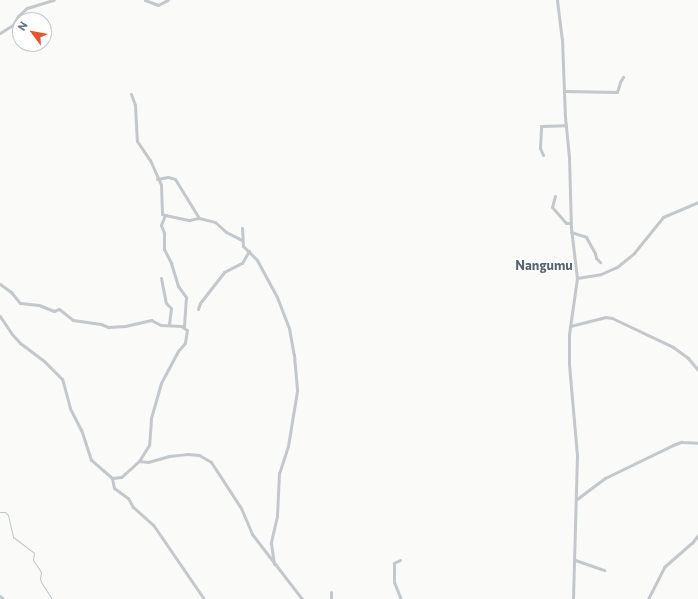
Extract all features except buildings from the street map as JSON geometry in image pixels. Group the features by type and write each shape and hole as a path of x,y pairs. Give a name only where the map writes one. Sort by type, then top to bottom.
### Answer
{"street":[{"path":"0,33 13,25 18,16 27,8 54,0"},
{"path":"145,0 158,5 168,0"},
{"path":"557,0 562,39 566,125 570,158 570,223 577,278 570,326 570,364 577,455 577,499 573,599"},
{"path":"564,91 617,92 620,82 624,77"},
{"path":"131,94 135,105 135,128 137,141 142,150 147,154 161,189 162,214 189,220 199,218 215,222 223,230 242,240"},
{"path":"543,155 540,148 541,126 566,125"},
{"path":"157,179 175,179 199,218"},
{"path":"555,196 552,207 566,223 570,223"},
{"path":"577,278 601,274 617,267 634,253 663,217 698,202"},
{"path":"112,478 121,477 139,461 150,445 151,419 161,383 178,351 185,342 187,330 184,327 186,297 178,286 171,263 164,249 164,233 160,225 165,215"},
{"path":"242,228 243,246 249,251 262,268 277,296 289,328 297,386 288,446 279,473 277,516 271,543 274,564"},
{"path":"571,232 586,237 595,253 596,258 600,262"},
{"path":"198,309 199,305 224,272 242,263 249,251"},
{"path":"161,278 166,303 171,308 169,325"},
{"path":"0,284 11,292 20,303 39,305 54,311 59,309 73,320 101,324 108,327 125,326 152,320 161,325 184,327"},
{"path":"0,316 20,343 44,361 62,379 70,408 81,430 89,456 112,478 114,488 128,498 133,507 154,526 204,599"},
{"path":"570,326 605,317 612,318 673,347 688,358 698,370"},
{"path":"577,499 605,478 673,445 681,442 698,443"},
{"path":"139,461 148,462 169,456 187,454 199,455 208,459 215,466 241,508 252,534 302,599"},
{"path":"648,599 664,567 692,543 698,535"},
{"path":"400,560 394,563 394,582 401,599"},
{"path":"575,560 604,570"},
{"path":"331,592 331,599"},
{"path":"0,596 3,599"}],"waterway":[{"path":"0,512 5,512 8,515 13,537 34,553 33,560 41,572 41,582 52,599"}],"district":[{"name":"Nangumu","path":"544,265"}]}
